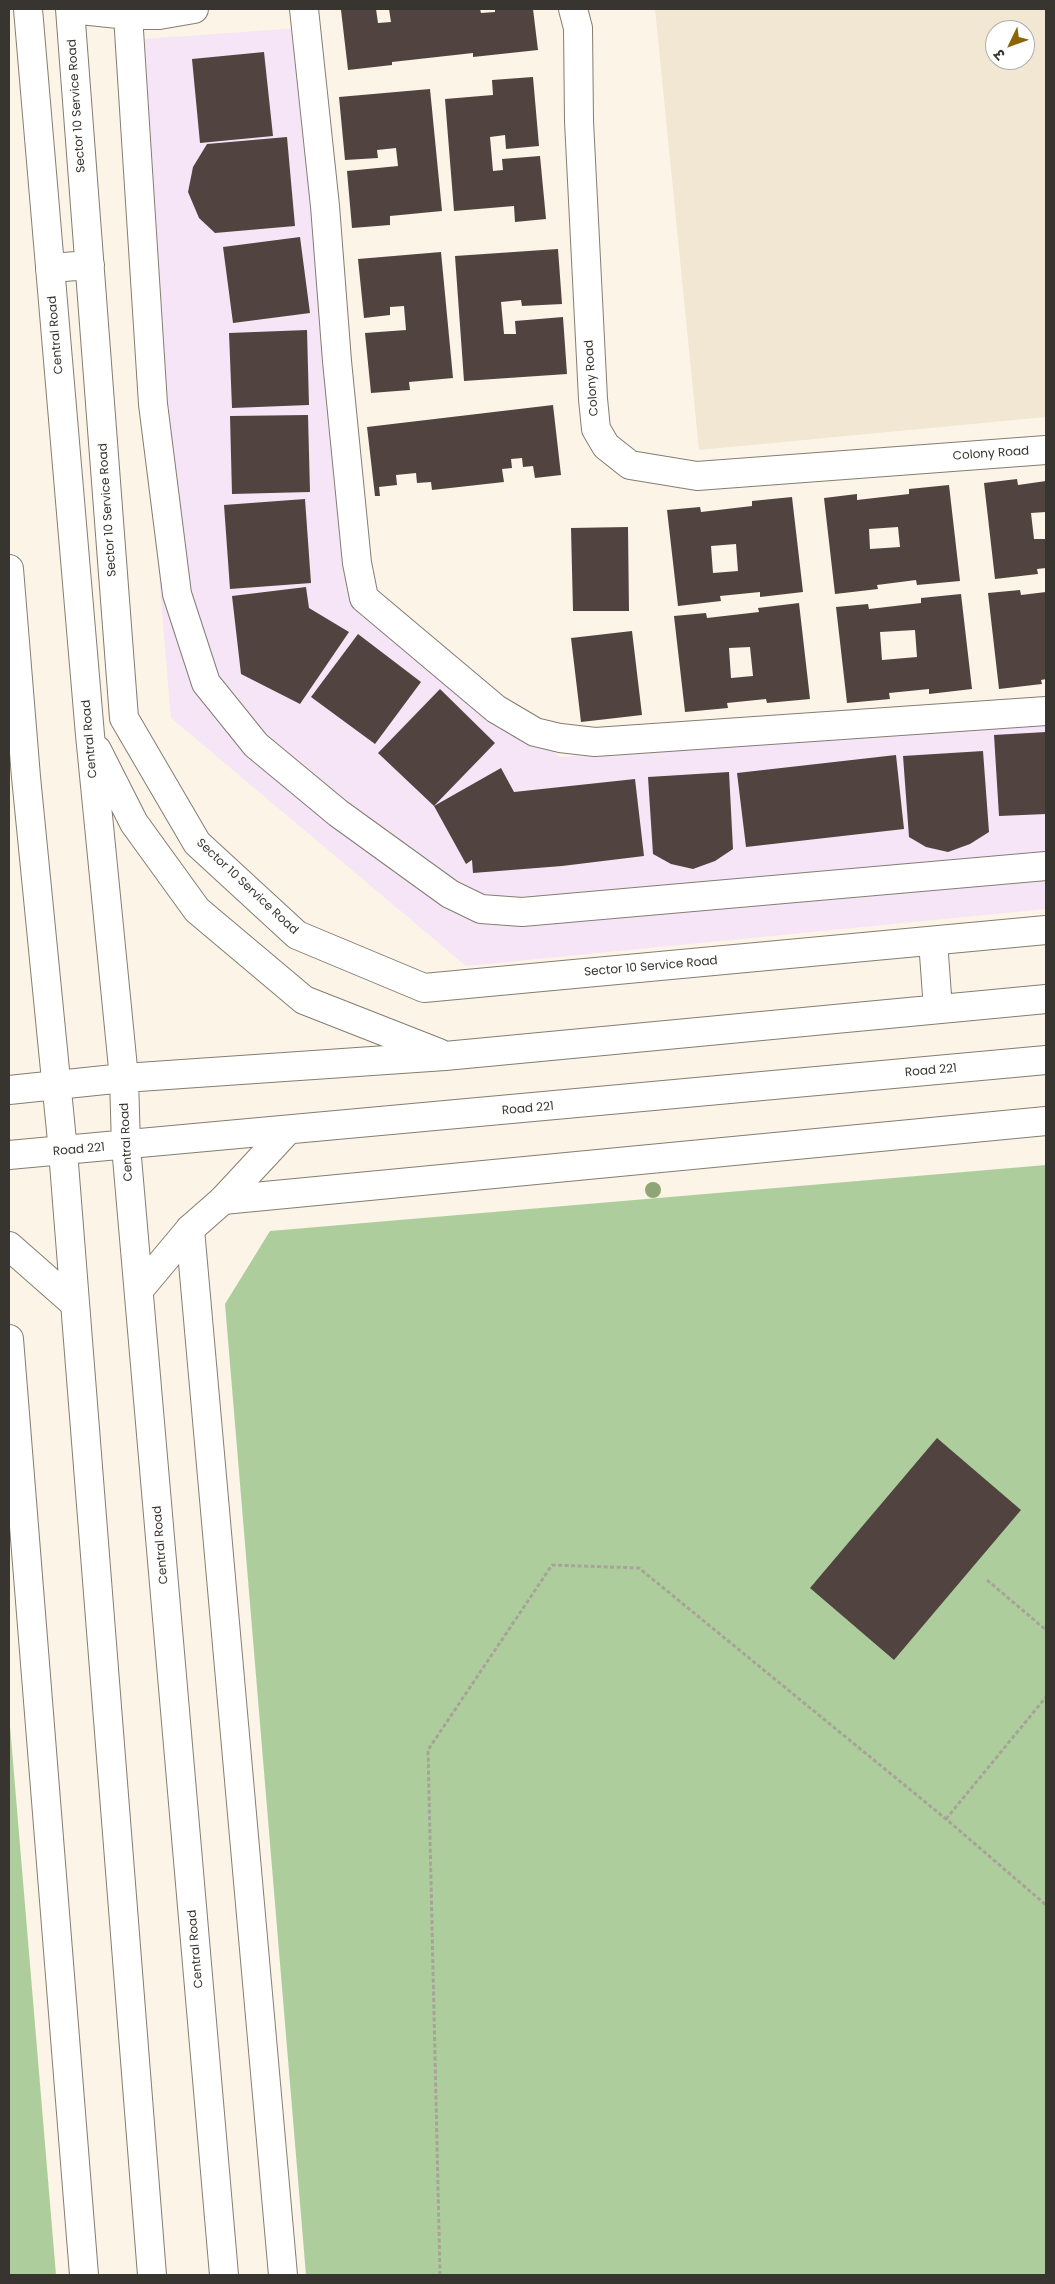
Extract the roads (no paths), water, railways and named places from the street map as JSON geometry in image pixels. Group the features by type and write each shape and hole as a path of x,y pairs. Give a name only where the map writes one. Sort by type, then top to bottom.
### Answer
{"street":[{"name":"Central Road","path":"28,9 90,735 124,1078 126,1146 138,1290 224,2275"},
{"path":"70,9 128,15 159,15 194,9"},
{"name":"Sector 10 Service Road","path":"70,9 124,718 197,843 297,935 424,988 1046,930"},
{"path":"304,9 325,206 337,361 354,535 364,598 496,709 535,732 560,738 596,742 1046,710"},
{"name":"Colony Road","path":"573,9 578,28 579,121 593,399 596,430 606,446 630,465 697,476 1046,450"},
{"path":"128,15 153,404 177,594 206,683 256,745 338,813 450,894 481,910 522,912 1046,866"},
{"path":"50,268 90,265"},
{"path":"9,569 26,777 63,1151 152,2275"},
{"path":"90,735 134,823 197,910 304,1000 445,1056"},
{"path":"9,812 26,777"},
{"path":"933,941 938,1009"},
{"path":"9,1090 124,1078 445,1056 1046,999"},
{"name":"Road 221","path":"9,1155 126,1146 1046,1060"},
{"path":"222,1200 1046,1121"},
{"path":"138,1290 190,1229 222,1200 287,1131"},
{"path":"190,1229 283,2275"},
{"path":"9,1246 75,1304"},
{"path":"9,1339 84,2275"}]}
